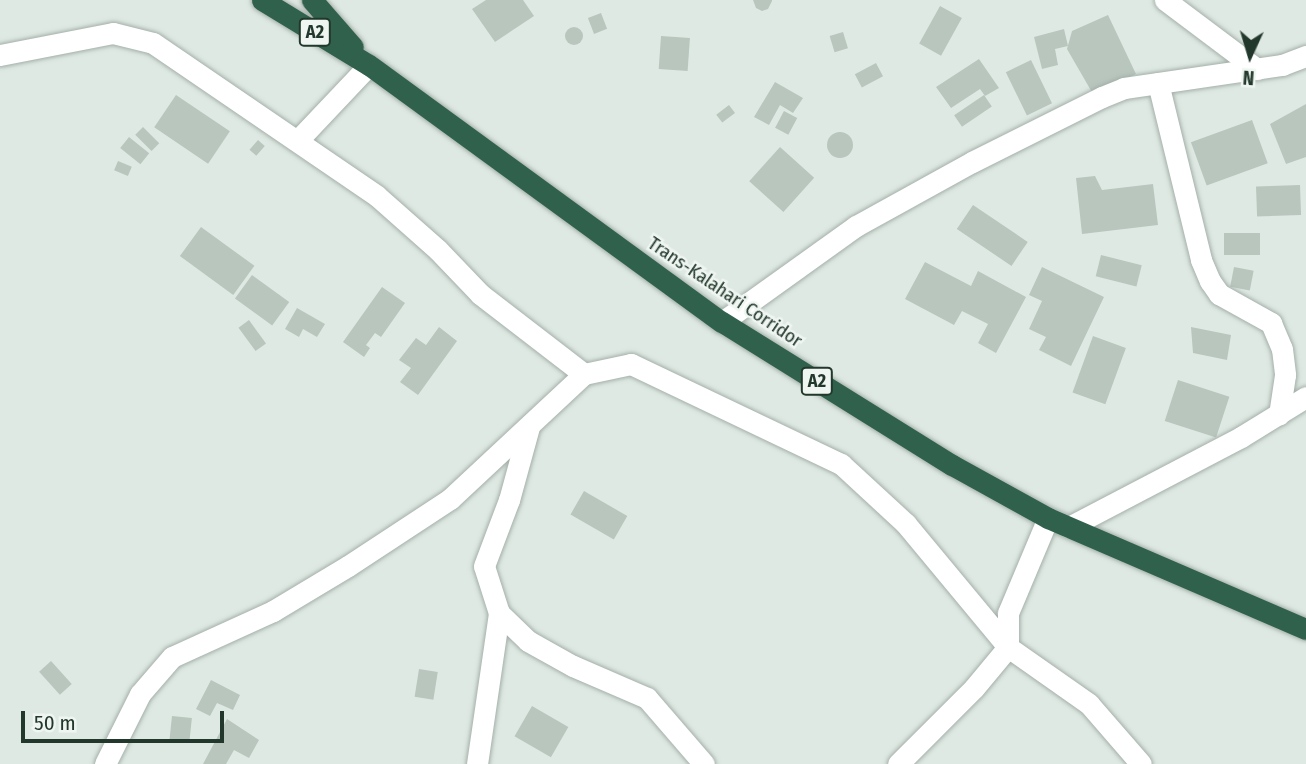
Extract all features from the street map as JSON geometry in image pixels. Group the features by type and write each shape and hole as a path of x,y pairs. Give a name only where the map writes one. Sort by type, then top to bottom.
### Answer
{"highway":[{"name":"Trans-Kalahari Corridor","path":"262,0 369,65 722,322 952,465 1069,527 1306,629"},
{"name":"Trans-Kalahari Corridor","path":"312,0 369,65"}],"street":[{"path":"1165,0 1257,69"},
{"path":"0,55 113,33 153,43 299,139 377,196 438,250 480,295 584,374"},
{"path":"722,322 856,226 1102,97 1124,88 1282,65 1306,56"},
{"path":"299,139 369,65"},
{"path":"1158,83 1201,260 1209,282 1219,294 1271,323 1282,349 1285,375 1279,415"},
{"path":"105,764 140,694 172,657 273,611 348,566 450,499 584,374 631,364 841,464 906,524 1008,647 1089,704 1141,764"},
{"path":"1069,527 1279,415 1306,397"},
{"path":"477,764 499,612 484,566 509,500 529,427"},
{"path":"898,764 974,688 1008,647 1008,612 1048,517"},
{"path":"499,612 528,641 647,698 704,764"}],"building":[{"path":"486,0 523,0 534,16 495,42 472,9"},
{"path":"753,0 772,1 768,9 762,11 756,8"},
{"path":"940,6 962,18 941,56 919,44"},
{"path":"601,13 607,29 594,34 588,18"},
{"path":"1108,15 1136,74 1093,94 1067,49 1072,31"},
{"path":"574,27 580,30 583,36 580,42 574,45 568,42 565,36 568,30"},
{"path":"1064,29 1068,46 1055,49 1058,65 1042,69 1034,37"},
{"path":"843,32 848,48 835,52 830,36"},
{"path":"661,36 690,38 688,71 659,69"},
{"path":"979,59 999,88 985,96 980,89 951,108 936,87"},
{"path":"1031,60 1052,103 1027,115 1006,72"},
{"path":"876,63 883,76 862,88 855,74"},
{"path":"775,82 803,98 793,113 780,105 769,125 754,117"},
{"path":"176,95 230,131 208,164 154,127"},
{"path":"984,95 992,107 962,127 954,115"},
{"path":"1306,104 1306,157 1286,164 1270,124"},
{"path":"729,105 735,113 722,123 716,115"},
{"path":"784,111 797,118 788,135 775,128"},
{"path":"1252,120 1268,163 1207,185 1191,142"},
{"path":"143,127 159,143 151,151 135,135"},
{"path":"840,132 849,136 853,145 849,154 840,158 831,154 827,145 831,136"},
{"path":"129,137 149,153 140,164 120,148"},
{"path":"258,140 265,146 256,156 249,150"},
{"path":"780,147 814,178 783,212 749,181"},
{"path":"118,161 132,167 128,176 114,170"},
{"path":"1095,176 1102,190 1153,184 1158,225 1082,234 1076,178"},
{"path":"1300,185 1301,215 1257,217 1256,187"},
{"path":"973,205 1028,242 1011,266 957,229"},
{"path":"201,227 254,266 233,295 180,256"},
{"path":"1224,233 1260,233 1260,255 1224,255"},
{"path":"1101,255 1142,265 1136,287 1096,276"},
{"path":"925,262 971,286 978,271 1026,297 996,353 978,343 988,324 962,311 954,325 905,299"},
{"path":"1042,267 1104,297 1071,366 1039,350 1046,337 1029,329 1042,301 1029,295"},
{"path":"1234,267 1254,271 1250,290 1230,287"},
{"path":"252,275 289,302 272,325 235,298"},
{"path":"382,287 405,303 381,337 375,333 366,345 370,348 364,357 343,342"},
{"path":"297,308 325,324 317,337 303,329 299,337 285,329"},
{"path":"249,320 266,343 256,351 238,328"},
{"path":"439,327 457,341 418,395 400,382 411,368 399,360 416,338 426,345"},
{"path":"1191,327 1231,335 1227,360 1193,353"},
{"path":"1093,336 1126,348 1105,404 1072,392"},
{"path":"1178,380 1229,397 1216,438 1165,421"},
{"path":"584,491 627,516 614,539 570,514"},
{"path":"51,661 72,684 60,695 39,672"},
{"path":"419,669 438,672 433,700 415,697"},
{"path":"211,680 240,695 233,710 217,703 210,716 196,709"},
{"path":"532,706 568,727 551,757 514,736"},
{"path":"172,716 192,718 189,743 169,741"},
{"path":"227,719 259,740 249,758 234,750 226,764 203,764"}]}
